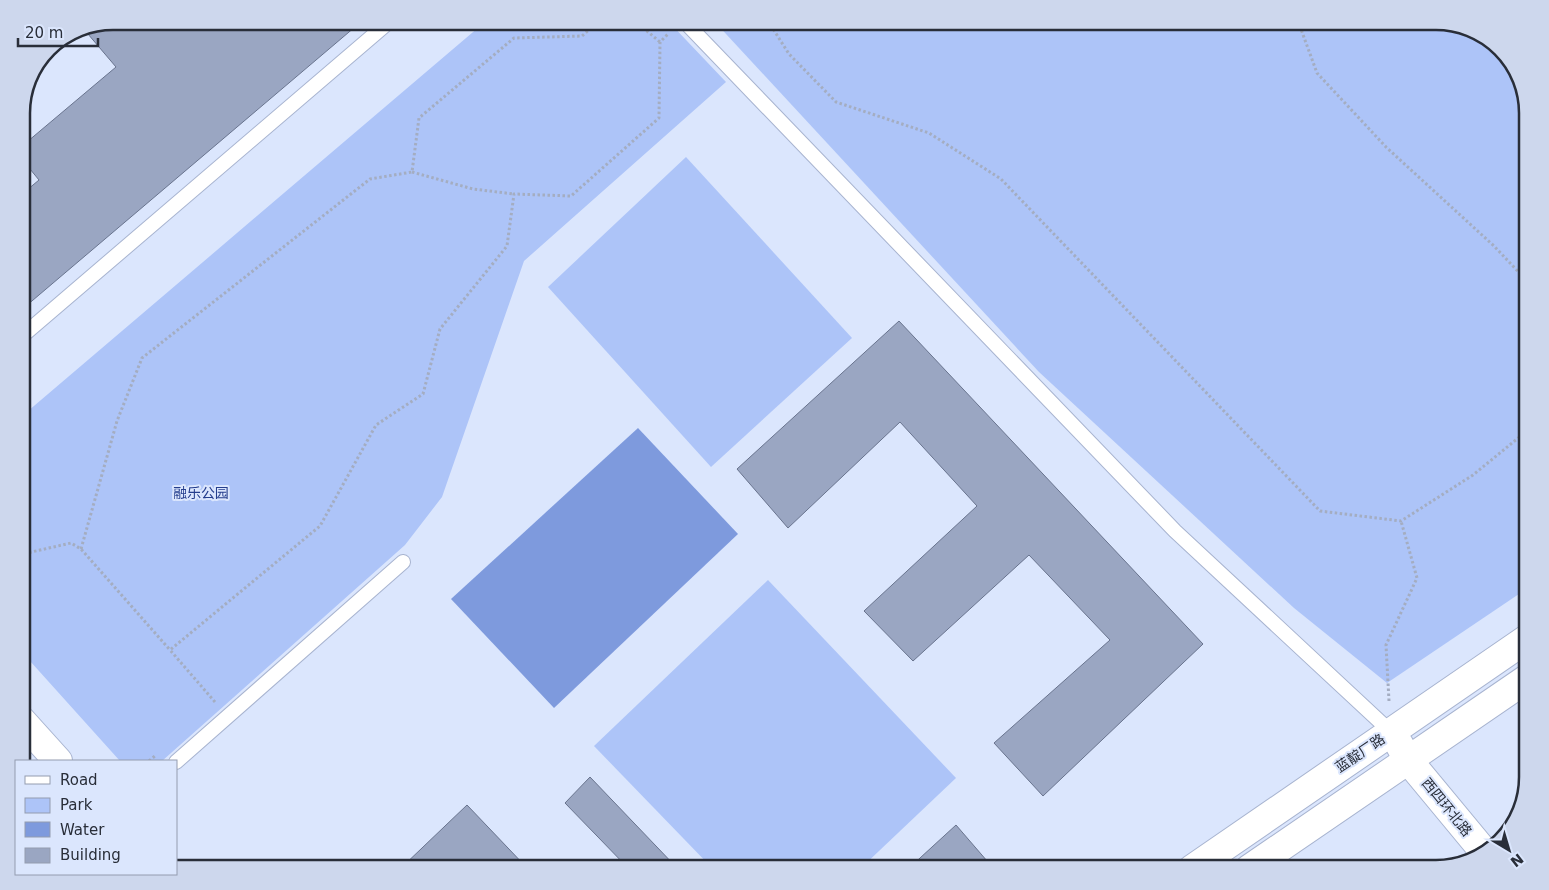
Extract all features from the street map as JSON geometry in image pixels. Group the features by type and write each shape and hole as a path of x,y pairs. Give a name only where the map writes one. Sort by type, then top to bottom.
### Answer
{"street":[{"name":"蓝靛厂路","path":"1205,860 1519,644"},
{"path":"1262,860 1519,684"},
{"path":"30,730 57,760"},
{"name":"西四环北路","path":"1391,732 1408,760 1480,847"}],"lane":[{"path":"30,329 379,30"},
{"path":"684,30 1175,531 1391,732"},
{"path":"178,760 403,562"}],"path":[{"path":"412,172 420,118 514,38 582,36 589,30"},
{"path":"646,30 660,42"},
{"path":"81,549 117,422 142,358 370,179 412,172 473,189 514,194 571,196 659,118 660,42 673,30"},
{"path":"774,30 789,54 836,102 930,133 1001,179 1320,511 1401,521 1473,475 1519,437"},
{"path":"1301,30 1317,73 1386,147 1494,246 1519,272"},
{"path":"170,650 320,526 376,425 423,394 440,329 507,246 514,194"},
{"path":"1391,732 1386,645 1416,578 1401,521"},
{"path":"30,553 71,543 81,549 218,705"},
{"path":"150,760 156,755"}],"green space":[{"name":"融乐公园","path":"475,30 677,30 726,82 524,261 442,497 405,545 163,760 119,760 30,661 30,409"},
{"path":"722,30 1436,30 1457,33 1478,41 1495,54 1505,67 1515,86 1519,108 1519,594 1387,683 1294,608 1039,372"},
{"path":"686,157 852,338 711,467 548,287"},
{"path":"768,580 956,778 869,860 704,860 594,746"}],"water":[{"path":"638,428 738,534 554,708 451,599"}],"building":[{"path":"113,30 351,30 30,303 30,188 39,180 30,169 30,139 116,67 88,34"},
{"path":"899,321 1203,644 1043,796 994,743 1110,640 1029,555 913,661 864,611 977,506 900,422 788,528 737,469"},
{"path":"590,777 669,860 620,860 565,803"},
{"path":"467,805 519,860 409,860"},
{"path":"956,825 986,860 918,860"}]}
